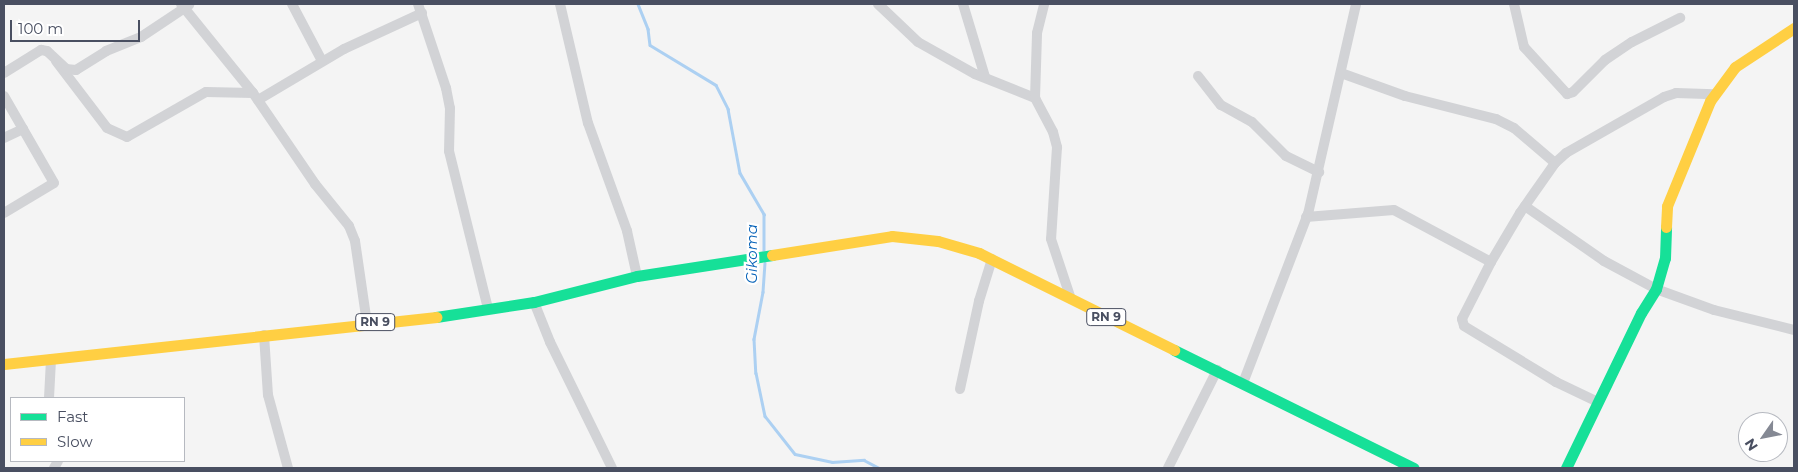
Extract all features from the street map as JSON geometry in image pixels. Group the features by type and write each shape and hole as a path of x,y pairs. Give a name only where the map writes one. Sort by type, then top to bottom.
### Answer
{"main road":[{"path":"1566,468 1641,312 1656,289 1664,258 1667,206 1714,94 1735,67 1794,28"},
{"name":"RN 9","path":"4,364 488,309 534,302 637,276 892,236 938,241 992,259 1413,468"}],"street":[{"path":"292,4 322,61"},
{"path":"560,4 588,123 627,231 637,276"},
{"path":"878,4 918,42 984,78 1035,98"},
{"path":"963,4 984,78"},
{"path":"1044,4 1037,33 1035,98 1053,132 1057,147 1051,239 1071,299"},
{"path":"1243,383 1306,217 1319,172 1356,4"},
{"path":"1514,4 1524,47 1567,94 1573,92 1605,60 1632,42 1680,18"},
{"path":"56,61 66,69 76,70 106,51 141,37 185,5 256,97 353,233 367,322"},
{"path":"4,73 41,50 47,51 107,128 127,137 206,92 256,97 420,8 446,88 450,108 449,151 488,309"},
{"path":"1342,73 1405,96 1449,105 1508,124 1555,163"},
{"path":"1198,76 1221,105 1252,122 1286,156 1319,172"},
{"path":"1598,402 1556,382 1464,326 1462,319 1491,262 1525,206 1555,163 1583,141 1664,97 1676,93 1714,94"},
{"path":"4,96 54,183 4,212"},
{"path":"4,138 22,129"},
{"path":"1525,206 1604,261 1656,289 1714,310 1794,330"},
{"path":"1306,217 1394,210 1491,262"},
{"path":"960,389 979,301 992,259"},
{"path":"534,302 550,342 612,468"},
{"path":"264,335 268,395 288,468"},
{"path":"49,397 51,359"},
{"path":"1168,468 1217,370"}],"waterway":[{"name":"Gikoma","path":"638,4 648,29 650,45 716,85 728,109 740,173 764,214 764,250"},
{"name":"Gikoma","path":"765,263 763,292 754,339 756,373 765,416 795,454 832,462 864,460 879,468"}],"traffic: fast":[{"path":"1566,468 1641,313 1656,289 1665,258 1666,227"},
{"path":"436,317 534,302 637,276 772,255"},
{"path":"1174,350 1414,468"}],"traffic: slow":[{"path":"1666,227 1667,206 1710,101 1735,67 1794,28"},
{"path":"772,255 892,236 938,241 979,253 1174,350"},
{"path":"4,364 436,317"}]}
